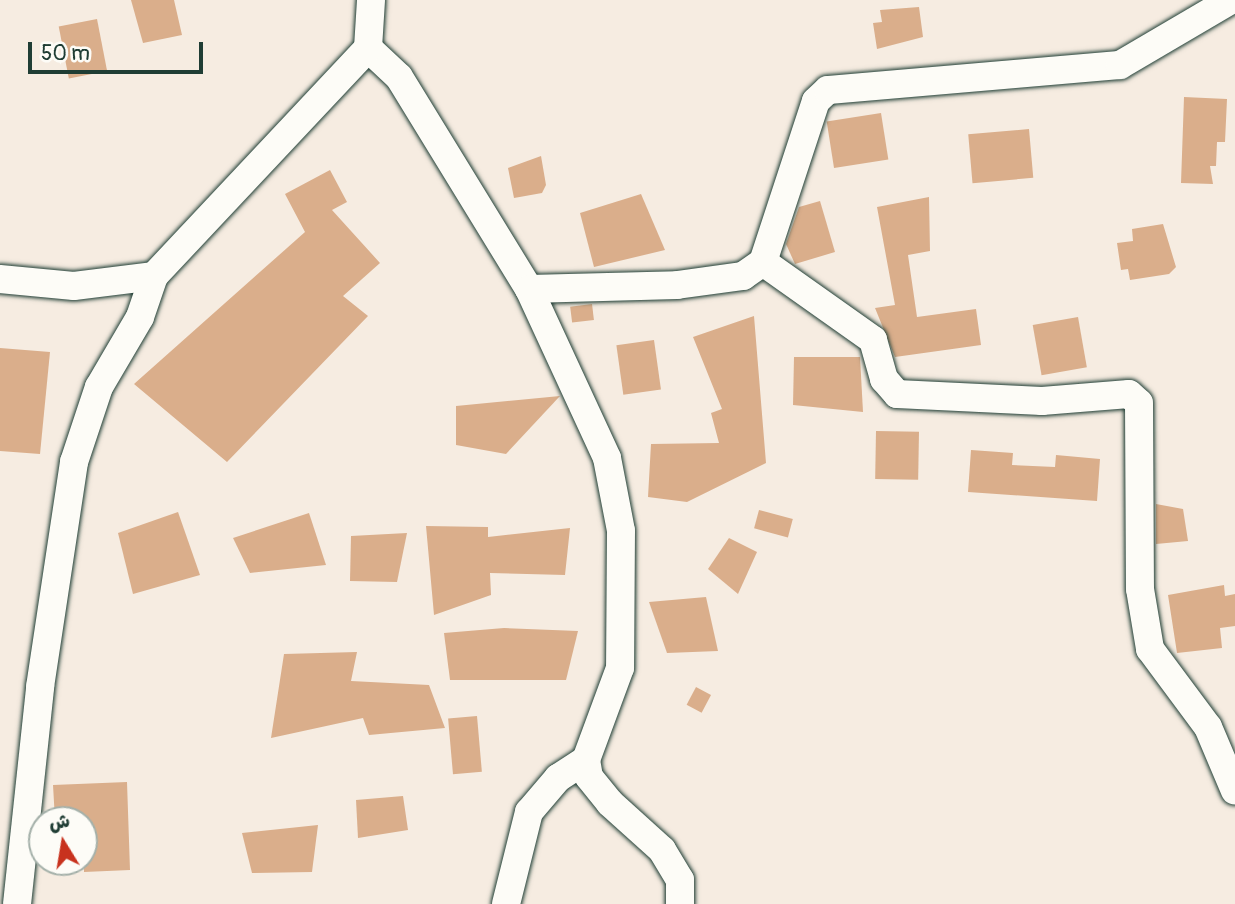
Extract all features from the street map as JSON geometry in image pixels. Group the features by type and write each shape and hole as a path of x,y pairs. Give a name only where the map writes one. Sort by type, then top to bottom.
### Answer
{"street":[{"path":"17,904 40,687 74,462 99,387 140,317 154,276 368,48 371,0"},
{"path":"528,289 677,285 743,276 763,262 816,101 828,90 1120,65 1231,0"},
{"path":"368,48 399,77 528,289 607,458 621,531 620,668 586,760 589,777 610,803 662,850 680,880 680,904"},
{"path":"763,262 873,340 884,379 897,394 1042,401 1129,394 1139,403 1140,589 1150,649 1208,727 1235,791"},
{"path":"0,279 74,286 154,276"},
{"path":"506,904 528,812 558,778 586,760"}],"building":[{"path":"131,0 174,0 182,35 143,43"},
{"path":"919,7 923,37 877,49 873,23 882,22 880,10"},
{"path":"97,19 107,71 69,78 59,26"},
{"path":"1184,97 1227,99 1225,142 1217,142 1216,166 1210,166 1213,184 1181,183"},
{"path":"881,113 888,159 834,168 827,122"},
{"path":"1029,129 1033,178 973,183 968,134"},
{"path":"541,156 546,185 542,193 514,198 508,168"},
{"path":"330,170 347,202 332,210 380,263 343,296 368,316 227,462 134,384 305,232 285,194"},
{"path":"641,194 665,250 594,267 580,213"},
{"path":"929,197 930,251 908,255 917,317 976,309 981,345 895,357 875,308 895,305 877,207"},
{"path":"820,201 835,252 795,264 786,244 799,207"},
{"path":"1163,224 1176,267 1169,274 1130,280 1128,269 1121,270 1117,243 1133,241 1132,229"},
{"path":"592,304 594,320 572,323 570,307"},
{"path":"754,316 766,463 687,502 648,497 651,444 719,443 711,413 722,409 693,337"},
{"path":"1078,317 1087,367 1042,375 1033,325"},
{"path":"654,340 661,390 623,395 616,345"},
{"path":"0,348 50,352 40,454 0,451"},
{"path":"794,357 860,357 863,412 793,405"},
{"path":"560,396 506,454 456,445 456,406"},
{"path":"876,431 919,432 918,480 875,479"},
{"path":"971,450 1013,453 1012,465 1055,467 1056,455 1100,459 1097,501 968,492"},
{"path":"1156,504 1183,509 1188,541 1156,544"},
{"path":"759,510 793,519 788,537 754,528"},
{"path":"178,512 200,575 133,594 118,533"},
{"path":"309,513 326,565 250,573 233,538"},
{"path":"426,526 488,527 488,537 570,528 565,575 490,573 491,595 434,615"},
{"path":"407,533 397,582 350,581 351,536"},
{"path":"729,538 757,552 738,594 708,569"},
{"path":"1224,585 1225,596 1235,594 1235,626 1220,628 1222,648 1177,653 1168,595"},
{"path":"706,597 718,651 667,653 649,602"},
{"path":"504,628 578,631 566,680 450,680 444,633"},
{"path":"357,652 351,681 429,685 445,728 369,735 363,718 271,738 284,654"},
{"path":"696,687 711,695 702,713 687,705"},
{"path":"477,716 482,772 453,774 448,719"},
{"path":"127,782 130,870 98,871 98,806 54,806 53,785"},
{"path":"403,796 408,830 358,838 356,800"},
{"path":"318,825 312,872 252,873 242,833"}]}
